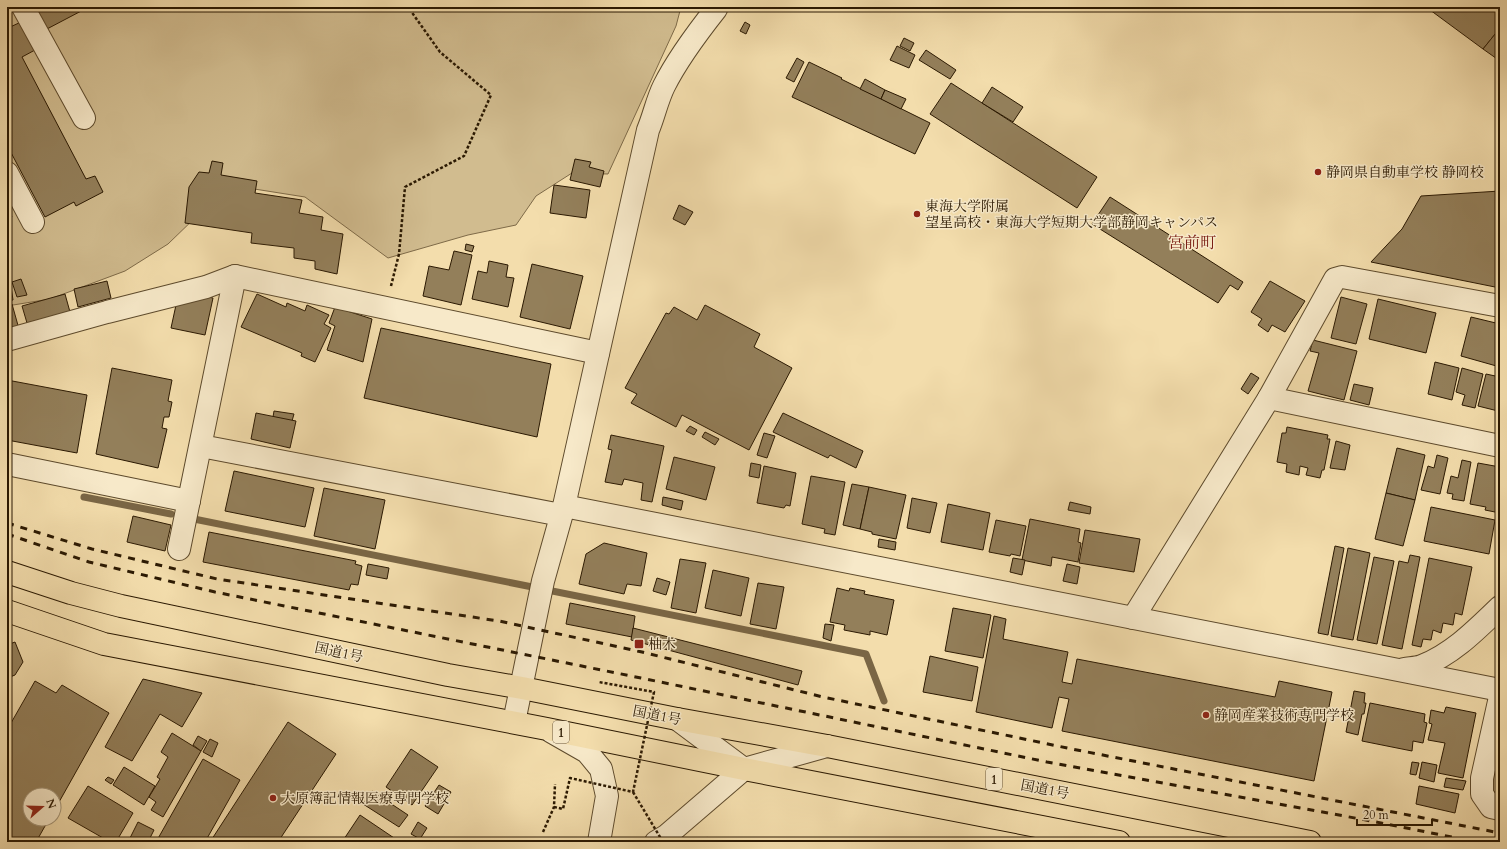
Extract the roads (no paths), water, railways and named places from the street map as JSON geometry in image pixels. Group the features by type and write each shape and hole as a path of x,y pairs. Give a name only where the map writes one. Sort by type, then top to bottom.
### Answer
{"highway":[{"name":"国道1号","path":"7,572 71,593 121,606 448,675 827,746 1310,842"},
{"name":"1","path":"7,611 104,644 514,722 744,769 1118,842"}],"street":[{"path":"23,7 84,118"},
{"path":"514,722 543,581 563,510 648,130 664,88 678,62 698,31 716,9"},
{"path":"7,173 33,222"},
{"path":"7,340 107,312 206,288 235,276 598,353"},
{"path":"179,549 235,276"},
{"path":"1134,618 1269,398 1335,279 1342,277 1500,306"},
{"path":"1269,398 1500,446"},
{"path":"200,446 563,510 1134,618 1500,690"},
{"path":"7,464 189,501"},
{"path":"1398,670 1421,667 1442,656 1469,636 1500,607"},
{"path":"1500,697 1482,778 1482,794 1491,807 1500,809"},
{"path":"677,719 744,769"},
{"path":"547,729 587,752 601,769 607,796 599,842"},
{"path":"656,842 666,836 744,769 827,746"}],"waterway":[{"path":"84,497 171,514"},
{"path":"194,519 866,654 884,701"}],"railway":[{"path":"7,523 92,549 217,579 499,621 642,652 823,697 1072,749 1500,833"},
{"path":"7,534 89,562 215,592 1047,762 1366,820 1477,842"}],"place":[{"name":"静岡県自動車学校 静岡校","path":"1318,172"},
{"name":"東海大学附属 望星高校・東海大学短期大学部静岡キャンパス","path":"917,214"},
{"name":"柚木","path":"639,644"},
{"name":"静岡産業技術専門学校","path":"1206,715"},
{"name":"大原簿記情報医療専門学校","path":"273,798"}],"district":[{"name":"宮前町","path":"1192,242"}]}
